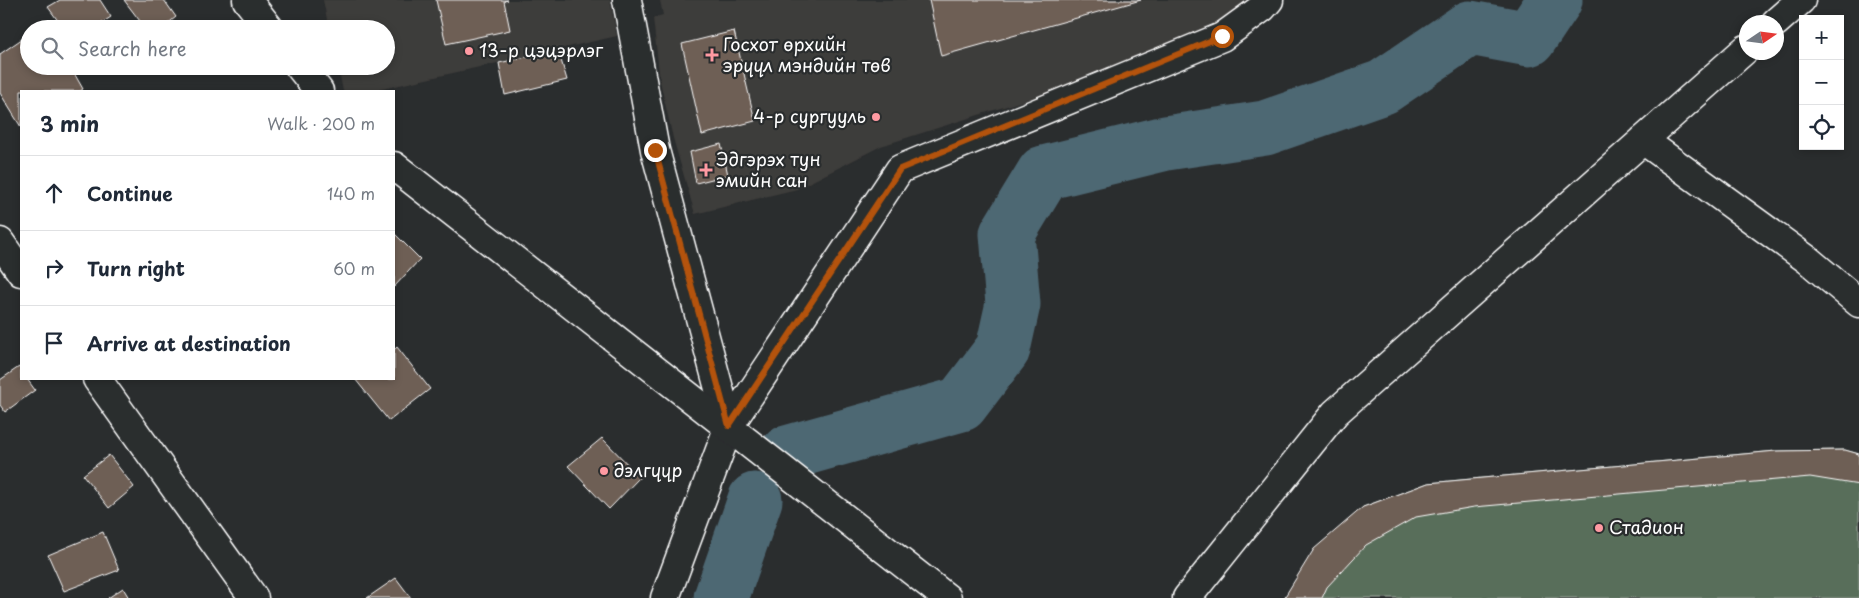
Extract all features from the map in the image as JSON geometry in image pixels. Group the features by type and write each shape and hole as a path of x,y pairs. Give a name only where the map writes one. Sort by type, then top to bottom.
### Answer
{"street":[{"path":"247,0 263,20"},
{"path":"627,0 655,150 729,426"},
{"path":"665,598 729,426 900,169 1222,36 1262,8 1269,0"},
{"path":"1784,15 1801,0"},
{"path":"1187,598 1335,413 1739,55"},
{"path":"306,75 318,90"},
{"path":"1643,140 1808,260 1859,303"},
{"path":"395,167 947,598"},
{"path":"0,242 20,271"},
{"path":"98,380 254,598"}],"shaded area":[{"name":"13-р цэцэрлэг","path":"323,0 610,0 617,36 377,90 343,90 340,75 395,75 395,20 327,20"},
{"name":"4-р сургууль","path":"660,0 1260,0 1262,8 1063,88 881,146 797,189 695,214 673,138 660,81 653,18 663,15"}],"green space":[{"name":"Стадион","path":"1845,450 1859,454 1859,598 1284,598 1363,507 1428,483 1776,451"}],"building":[{"path":"60,0 100,0 111,17 106,20 57,20 48,7"},
{"path":"124,0 164,0 176,17 172,20 139,20"},
{"path":"436,0 508,0 504,1 510,30 446,44"},
{"path":"929,0 1141,0 941,56"},
{"name":"Госхот өрхийн эрүүл мэндийн төв","path":"734,31 755,121 702,135 682,44"},
{"path":"20,40 20,75 75,75 83,89 20,90 20,125 0,93 0,54"},
{"path":"558,50 567,80 505,95 499,63"},
{"path":"721,144 728,175 696,183 690,152"},
{"path":"395,234 420,259 395,286"},
{"path":"397,347 430,389 389,421 356,380 395,380 395,349"},
{"path":"19,367 20,380 28,380 35,390 5,412 0,405 0,380"},
{"name":"дэлгүүр","path":"602,438 640,477 609,509 568,466"},
{"path":"1845,450 1859,454 1859,485 1810,477 1474,507 1416,517 1366,545 1327,587 1322,598 1284,598 1314,549 1363,507 1428,483 1776,451"},
{"path":"109,455 134,487 109,508 83,475"},
{"path":"103,532 119,570 64,591 48,555"},
{"path":"396,578 411,598 367,598"},
{"path":"123,588 129,598 108,598"}],"waterway":[{"path":"787,453 961,404 1003,349 1013,304 1007,234 1044,173 1166,143 1265,128 1383,87 1470,28 1529,39 1555,0"},
{"path":"721,598 755,500"}],"place":[{"name":"13-р цэцэрлэг","path":"469,51"},
{"name":"Госхот өрхийн эрүүл мэндийн төв","path":"712,55"},
{"name":"4-р сургууль","path":"876,117"},
{"name":"Эдгэрэх тун эмийн сан","path":"706,170"},
{"name":"дэлгүүр","path":"604,471"},
{"name":"Стадион","path":"1599,528"}],"route":[{"path":"655,150 729,426 900,169 1222,36"}]}
